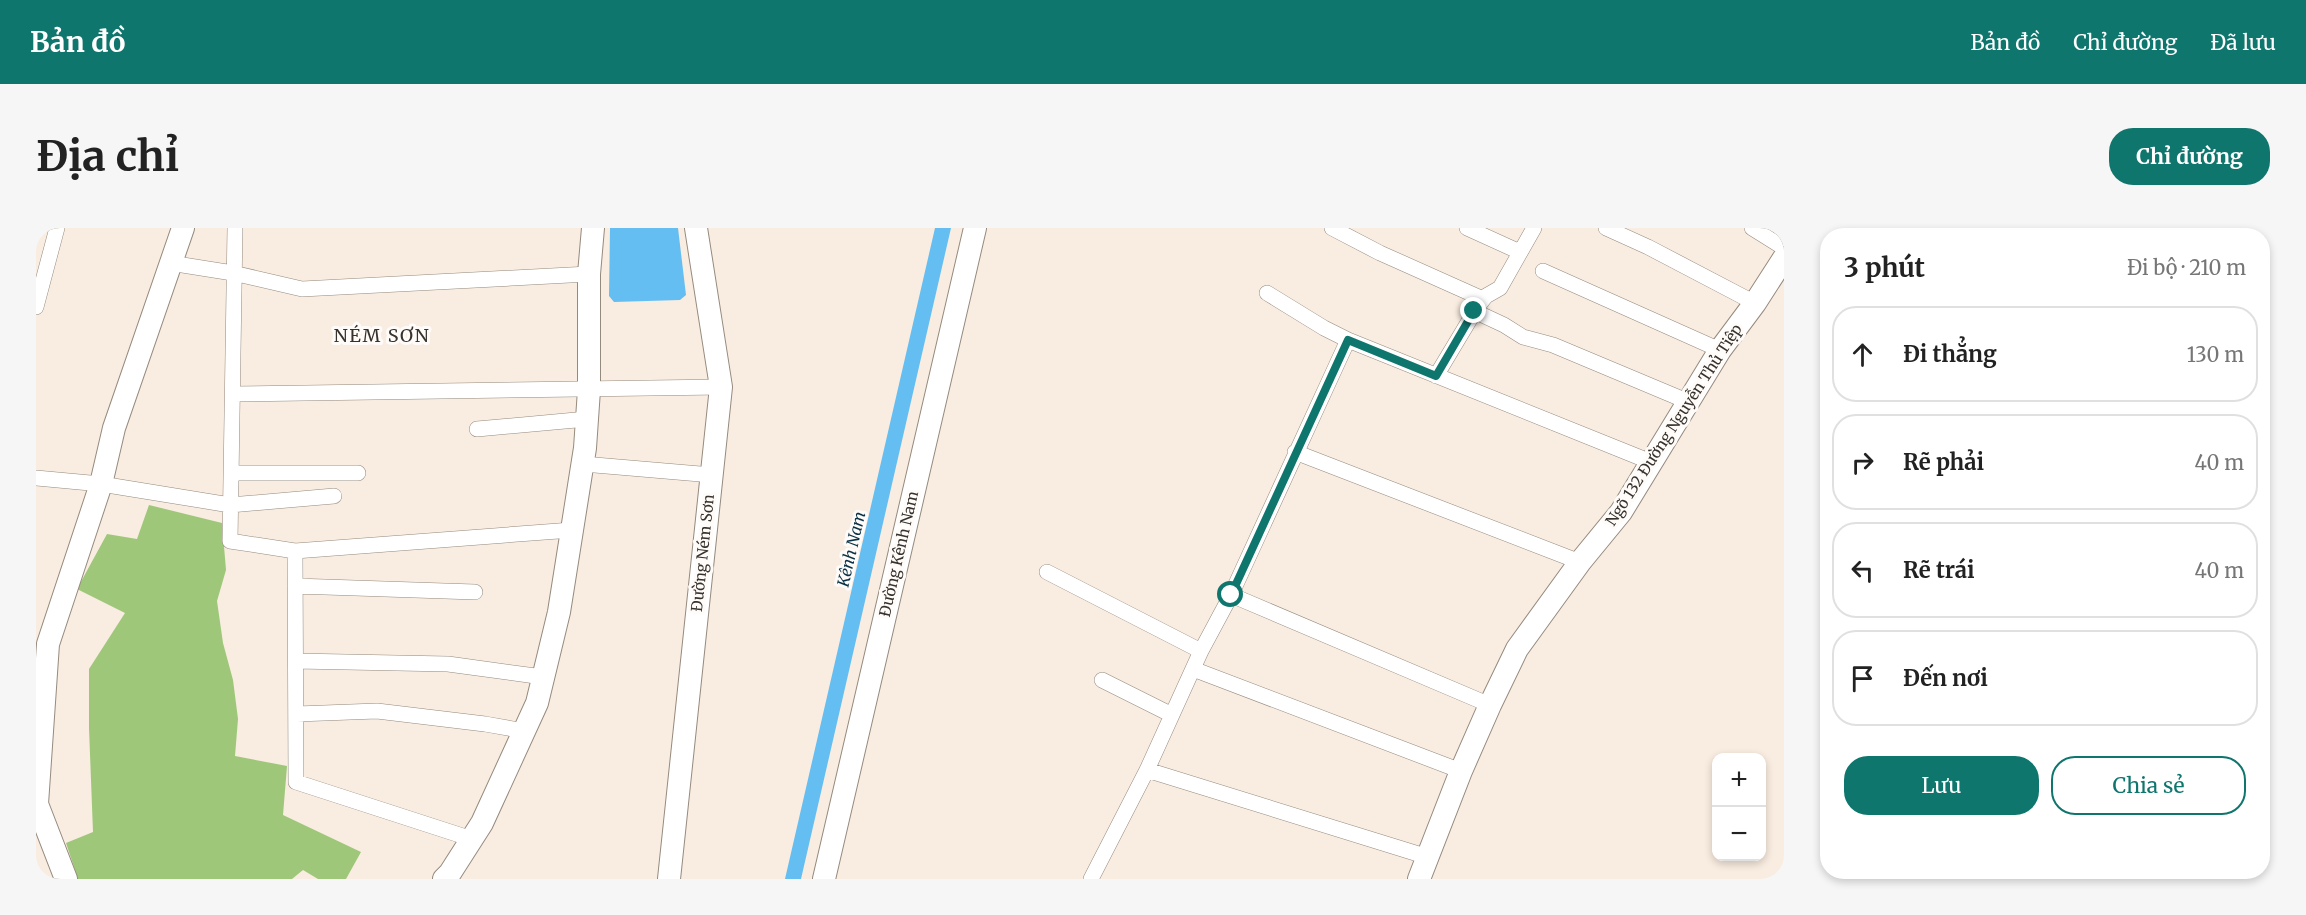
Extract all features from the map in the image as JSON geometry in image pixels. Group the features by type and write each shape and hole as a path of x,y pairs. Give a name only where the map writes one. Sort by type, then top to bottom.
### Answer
{"street":[{"path":"36,307 57,228"},
{"path":"66,879 38,804 48,644 101,484 114,428 182,228"},
{"path":"235,228 230,541 295,551 572,530"},
{"path":"444,879 482,823 537,703 559,612 583,464 587,419 589,274 593,228"},
{"name":"Đường Ném Sơn","path":"669,879 721,387 696,228"},
{"name":"Đường Kênh Nam","path":"824,879 975,228"},
{"path":"1332,228 1479,305 1523,337 1553,345 1689,402"},
{"path":"1467,228 1520,252"},
{"path":"1436,376 1479,305 1500,288 1534,228"},
{"path":"1606,228 1648,247 1755,303"},
{"path":"1752,228 1784,248"},
{"name":"Ngõ 132 Đường Nguyễn Thủ Tiệp","path":"1419,879 1461,771 1517,649 1580,562 1621,512 1720,350 1755,303 1784,258"},
{"path":"170,263 233,273 302,290 589,274"},
{"path":"1543,271 1720,350"},
{"path":"1267,293 1348,340 1651,462"},
{"path":"1097,877 1201,651 1231,595 1348,340"},
{"path":"233,394 721,387"},
{"path":"477,429 587,419"},
{"path":"1295,452 1580,562"},
{"path":"583,464 712,475"},
{"path":"231,473 358,472"},
{"path":"36,478 101,484 230,506 334,496"},
{"path":"295,551 296,782 472,839"},
{"path":"1047,572 1201,651"},
{"path":"295,586 475,592"},
{"path":"1231,595 1490,705"},
{"path":"296,661 448,664 543,677"},
{"path":"1193,669 1461,771"},
{"path":"1102,680 1172,715"},
{"path":"297,714 377,711 524,731"},
{"path":"1147,770 1428,857"}],"green space":[{"path":"149,505 222,523 226,570 217,601 223,643 233,680 238,719 235,756 287,766 283,815 361,852 346,879 318,879 303,870 292,879 78,879 66,843 93,832 89,669 125,613 77,589 107,534 137,539"}],"water":[{"path":"610,228 678,228 686,295 680,300 614,302 609,296"},
{"name":"Kênh Nam","path":"935,228 951,228 801,879 785,879"}],"district":[{"name":"NÉM SƠN","path":"382,336"}],"route":[{"path":"1231,595 1348,340 1436,376 1474,311"}]}
